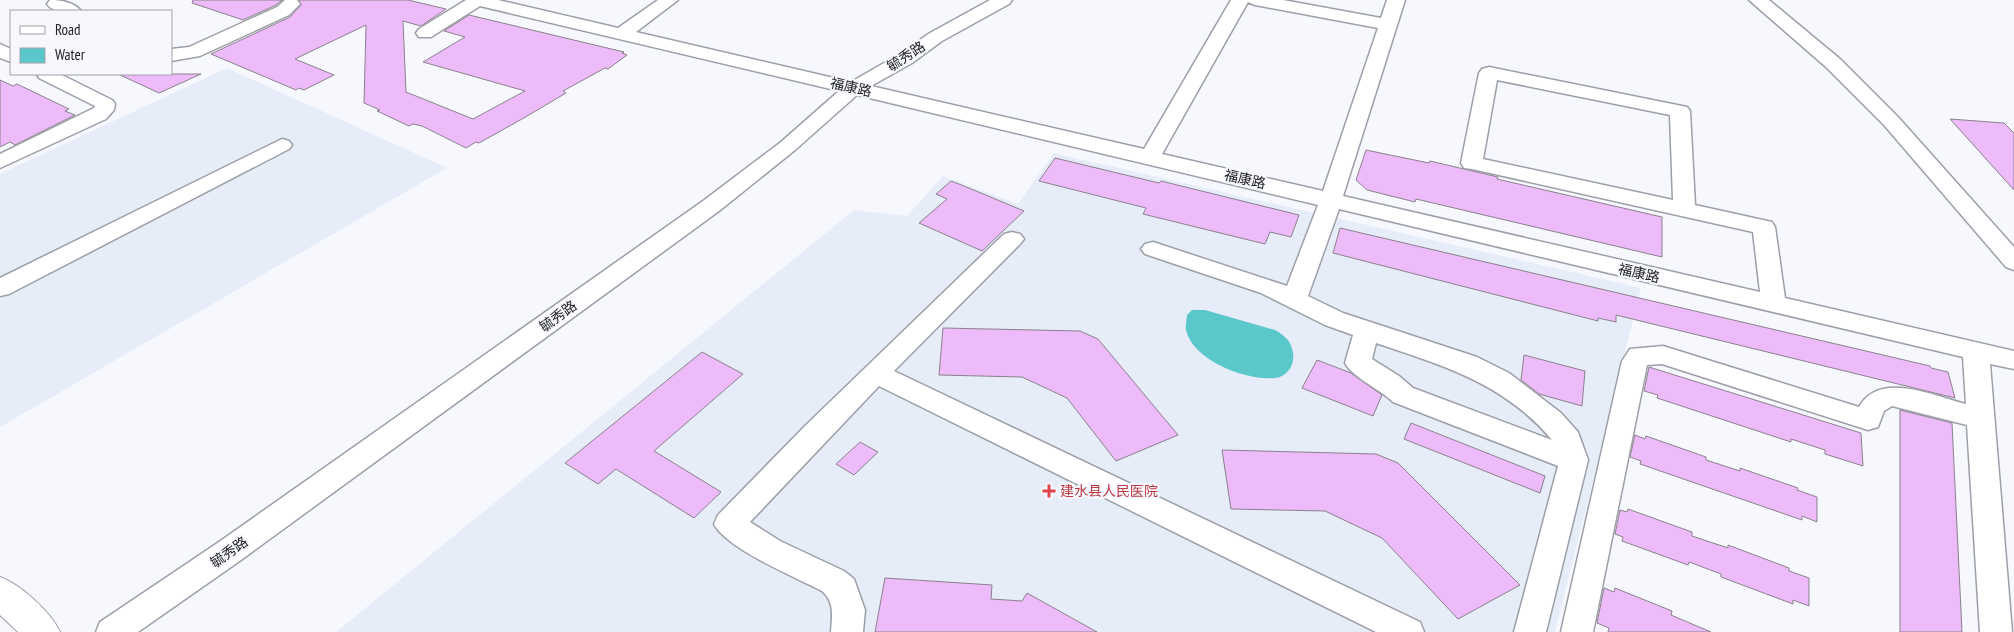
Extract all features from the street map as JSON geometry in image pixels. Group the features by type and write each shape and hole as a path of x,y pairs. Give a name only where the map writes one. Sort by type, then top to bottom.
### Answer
{"main road":[{"path":"0,592 42,632"}],"street":[{"path":"63,0 56,4 70,10"},
{"path":"172,55 193,52 283,11 291,4 273,0"},
{"path":"425,33 477,0"},
{"name":"福康路","path":"477,0 2014,360"},
{"path":"621,34 669,0"},
{"name":"毓秀路","path":"112,632 230,551 711,206 788,146 854,88 905,59 936,37 1002,0"},
{"path":"1150,157 1240,0"},
{"path":"1255,0 1388,25"},
{"path":"1294,300 1331,200 1396,0"},
{"path":"1758,0 1833,63 1890,121 2014,262"},
{"path":"1775,0 1851,63 1912,122 2014,237"},
{"path":"1684,209 1680,111 1489,73 1472,163 1764,227 1774,305"},
{"path":"0,162 99,115 104,110 105,104 48,75"},
{"path":"0,288 282,146"},
{"path":"847,632 849,610 843,589 833,582 769,550 729,524 875,373 1012,239"},
{"path":"1153,249 1270,287 1334,319 1468,364 1500,380 1521,395 1560,430 1568,440 1574,460 1530,632"},
{"path":"1366,330 1358,363 1390,383 1404,395 1574,460"},
{"path":"1976,352 1996,632"},
{"path":"1576,632 1635,362 1639,356 1663,355 1868,420 1872,407 1880,398 1892,396 1981,418"},
{"path":"875,373 1408,632"}],"shaded area":[{"path":"227,68 447,168 0,427 0,174"},
{"name":"建水县人民医院","path":"1054,153 1641,288 1555,632 336,632 854,210 907,216 943,176 1018,204"}],"water":[{"path":"1192,310 1205,310 1275,330 1285,337 1293,351 1293,361 1289,370 1281,377 1263,378 1236,372 1210,360 1191,341 1186,330 1187,315"}],"building":[{"path":"193,0 282,0 276,5 243,20 192,3"},
{"path":"299,0 408,0 446,9 421,26 403,21 406,92 473,119 525,91 423,62 465,37 444,31 469,15 624,52 622,53 627,55 608,69 605,68 563,91 566,93 522,119 479,143 476,142 466,148 422,126 413,124 409,126 364,103 366,25 295,59 334,75 304,90 299,88 296,90 211,54 290,17 301,5"},
{"path":"201,74 159,93 120,75"},
{"path":"0,80 13,86 17,84 69,109 65,111 75,115 15,145 10,142 0,147"},
{"path":"1950,119 2004,123 2014,133 2014,190"},
{"path":"1366,150 1429,163 1430,161 1498,177 1497,179 1662,217 1662,257 1416,199 1415,202 1367,190 1356,180"},
{"path":"1055,158 1159,183 1161,181 1299,215 1291,237 1270,232 1265,244 1143,214 1146,208 1039,181"},
{"path":"951,181 1024,211 982,251 919,223 947,199 936,194"},
{"path":"1340,228 1930,366 1931,368 1948,372 1955,398 1616,315 1616,322 1598,318 1598,321 1333,253"},
{"path":"943,328 1080,331 1098,339 1178,435 1116,461 1067,398 1022,377 939,375"},
{"path":"702,352 743,374 654,451 721,492 694,518 616,469 598,484 565,463"},
{"path":"1524,355 1585,371 1582,406 1539,394 1521,380"},
{"path":"1317,360 1351,373 1382,395 1373,416 1302,388"},
{"path":"1649,367 1861,433 1863,466 1825,454 1825,450 1791,439 1791,442 1657,398 1658,395 1644,391"},
{"path":"1900,410 1952,423 1962,632 1900,632"},
{"path":"1411,423 1545,476 1540,493 1404,439"},
{"path":"1635,435 1645,439 1646,436 1706,457 1706,460 1740,471 1740,468 1798,488 1797,490 1817,497 1817,522 1802,516 1802,520 1640,464 1641,461 1630,457"},
{"path":"860,442 878,452 854,475 836,464"},
{"path":"1222,450 1376,454 1398,463 1520,585 1458,619 1382,538 1325,511 1231,509"},
{"path":"1628,509 1692,532 1692,536 1728,548 1728,545 1789,568 1789,571 1809,578 1809,606 1793,600 1793,604 1721,577 1721,574 1689,562 1688,565 1622,541 1623,537 1615,534 1620,510 1627,512"},
{"path":"885,578 992,585 991,599 1022,601 1027,593 1097,632 875,632"},
{"path":"1604,588 1614,592 1615,588 1672,611 1671,615 1711,632 1608,632 1609,628 1597,623"}],"place":[{"name":"建水县人民医院","path":"1049,491"}]}
